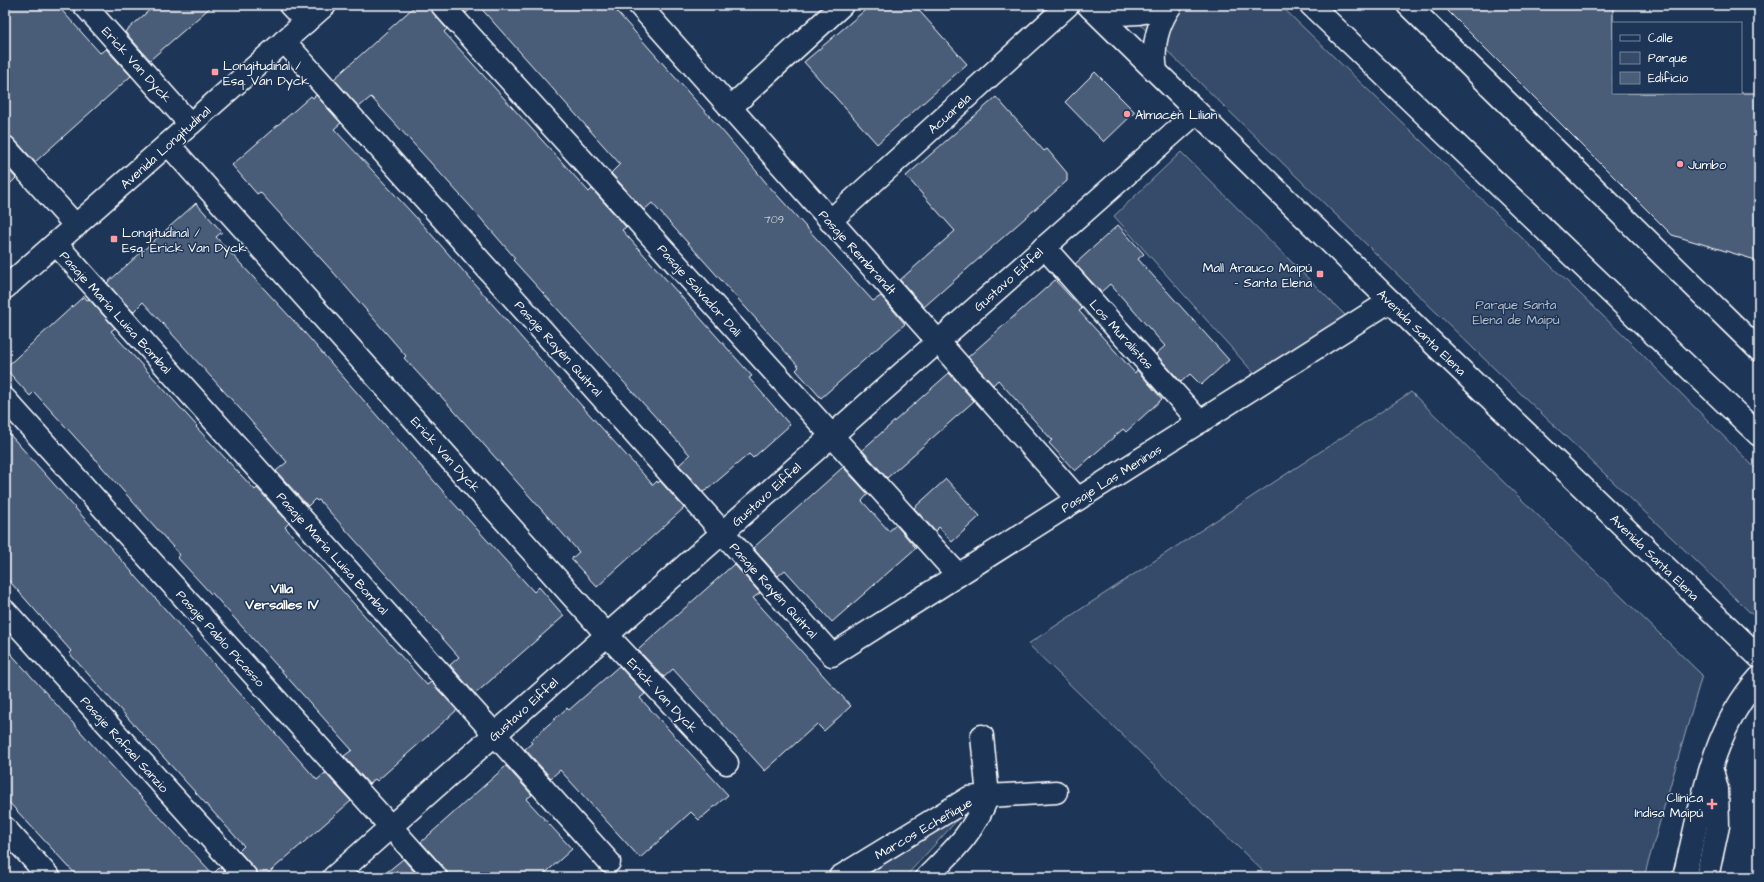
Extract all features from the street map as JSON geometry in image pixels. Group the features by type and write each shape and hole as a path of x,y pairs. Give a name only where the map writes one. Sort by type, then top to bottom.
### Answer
{"street":[{"name":"Erick Van Dyck","path":"84,5 190,124"},
{"path":"290,5 306,22"},
{"name":"Avenida Longitudinal","path":"5,288 325,5"},
{"name":"Pasaje Salvador Dali","path":"442,5 958,575"},
{"name":"Pasaje Rembrandt","path":"639,5 1078,499"},
{"path":"730,108 842,5"},
{"name":"Acuarela","path":"830,221 1068,5"},
{"path":"1089,7 1120,14 1134,14 1148,12 1164,5"},
{"path":"1156,72 1154,47 1156,35 1163,15 1170,5"},
{"path":"1408,5 1759,350"},
{"path":"1315,6 1759,435"},
{"name":"Avenida Santa Elena","path":"1089,7 1390,301 1759,657"},
{"name":"Pasaje Rayén Quitral","path":"284,41 832,655"},
{"name":"Gustavo Eiffel","path":"334,877 1197,112"},
{"name":"Erick Van Dyck","path":"168,144 607,635 727,763"},
{"path":"5,147 76,226"},
{"name":"Pasaje María Luisa Bombal","path":"56,244 609,862"},
{"name":"Los Muralistas","path":"1044,247 1200,422"},
{"name":"Pasaje Las Meninas","path":"832,655 1390,301"},
{"name":"Pasaje Pablo Picasso","path":"5,399 436,877"},
{"name":"Pasaje Rafael Sanzio","path":"5,611 246,877"},
{"path":"1684,877 1712,767 1726,727 1736,708 1759,678"},
{"name":"Marcos Echeñique","path":"927,877 959,846 970,832 980,815 988,796 982,736"},
{"path":"1707,877 1718,826 1719,811 1717,789 1712,767"},
{"name":"Marcos Echeñique","path":"840,877 969,798 1056,792"},
{"path":"5,828 50,877"}],"green space":[{"name":"Parque Santa Elena de Maipú","path":"1120,5 1280,5 1629,341 1759,472 1759,621 1475,350"},
{"path":"1181,152 1348,318 1259,379 1114,216"},
{"path":"1411,392 1702,675 1644,877 1269,877 1028,644"},
{"path":"961,816 905,877 864,877"}],"building":[{"path":"5,5 57,5 100,53 106,49 131,76 35,162 14,139 5,135"},
{"path":"155,5 213,5 150,60 125,32"},
{"path":"416,5 430,5 433,13 447,29 444,32 589,192 592,189 626,227 622,230 752,376 749,378 790,425 753,458 749,454 703,492 679,465 690,455 513,260 515,258 470,206 371,97 359,107 334,79"},
{"path":"459,5 475,5 466,13"},
{"path":"478,5 611,5 726,135 768,185 873,301 881,296 905,324 821,398 796,370 799,367 652,203 644,210 611,173 620,164"},
{"path":"871,5 914,5 967,64 877,144 804,62"},
{"name":"Jumbo","path":"1442,5 1613,5 1612,94 1759,93 1759,261 1672,235"},
{"path":"1095,72 1135,112 1104,142 1065,102"},
{"path":"316,95 341,123 334,129 424,226 555,376 653,485 657,481 658,483 660,481 684,508 597,587 571,559 579,552 439,394 438,395 404,358 406,356 334,273 260,192 257,194 232,165 311,96 313,98"},
{"path":"996,97 1044,151 1047,149 1067,173 1067,181 924,307 900,280 955,231 906,176"},
{"path":"5,166 16,178 5,189"},
{"path":"196,203 222,232 216,237 304,332 448,497 534,592 539,587 564,616 475,694 450,665 459,657 372,559 319,500 317,501 315,499 308,506 276,471 287,462 241,410 143,302 133,312 107,283"},
{"path":"1118,225 1144,254 1138,259 1229,360 1201,385 1190,374 1181,382 1156,354 1165,346 1110,284 1101,292 1075,264"},
{"path":"1055,280 1082,309 1079,311 1135,373 1137,370 1162,399 1126,432 1123,429 1075,471 1049,443 1052,440 998,380 993,385 968,357"},
{"path":"84,296 87,300 89,299 115,328 111,331 197,426 196,427 255,490 257,488 289,523 285,527 427,685 431,682 457,710 377,781 375,779 369,784 344,756 352,750 212,593 211,594 177,557 180,555 94,458 34,392 30,396 5,368"},
{"path":"949,373 974,401 887,478 862,450"},
{"path":"5,429 317,780 325,773 351,801 264,877 258,877 255,869 239,851 244,846 69,653 71,651 5,576"},
{"path":"843,467 868,494 862,501 889,531 896,525 916,548 832,622 785,570 778,576 753,548"},
{"path":"946,479 980,516 952,542 939,527 935,531 914,508"},
{"path":"734,564 760,593 753,598 851,706 824,731 817,724 765,771 673,669 664,677 638,650"},
{"path":"5,647 97,750 213,874 220,867 229,877 78,877 5,798"},
{"path":"619,666 645,694 640,698 728,795 699,820 691,812 640,858 560,770 551,778 525,749 532,743 530,741 567,708 569,710"},
{"path":"506,766 532,795 526,799 572,849 541,877 448,877 445,869 421,842"},
{"path":"403,859 419,877 381,877"}],"place":[{"name":"Longitudinal / Esq. Van Dyck","path":"215,72"},
{"name":"Almacén Lilian","path":"1127,114"},
{"name":"Jumbo","path":"1680,164"},
{"name":"Longitudinal / Esq. Erick Van Dyck","path":"114,239"},
{"name":"Mall Arauco Maipú - Santa Elena","path":"1320,274"},
{"name":"Clínica Indisa Maipú","path":"1712,804"}],"district":[{"name":"Villa Versalles IV","path":"282,596"}]}
